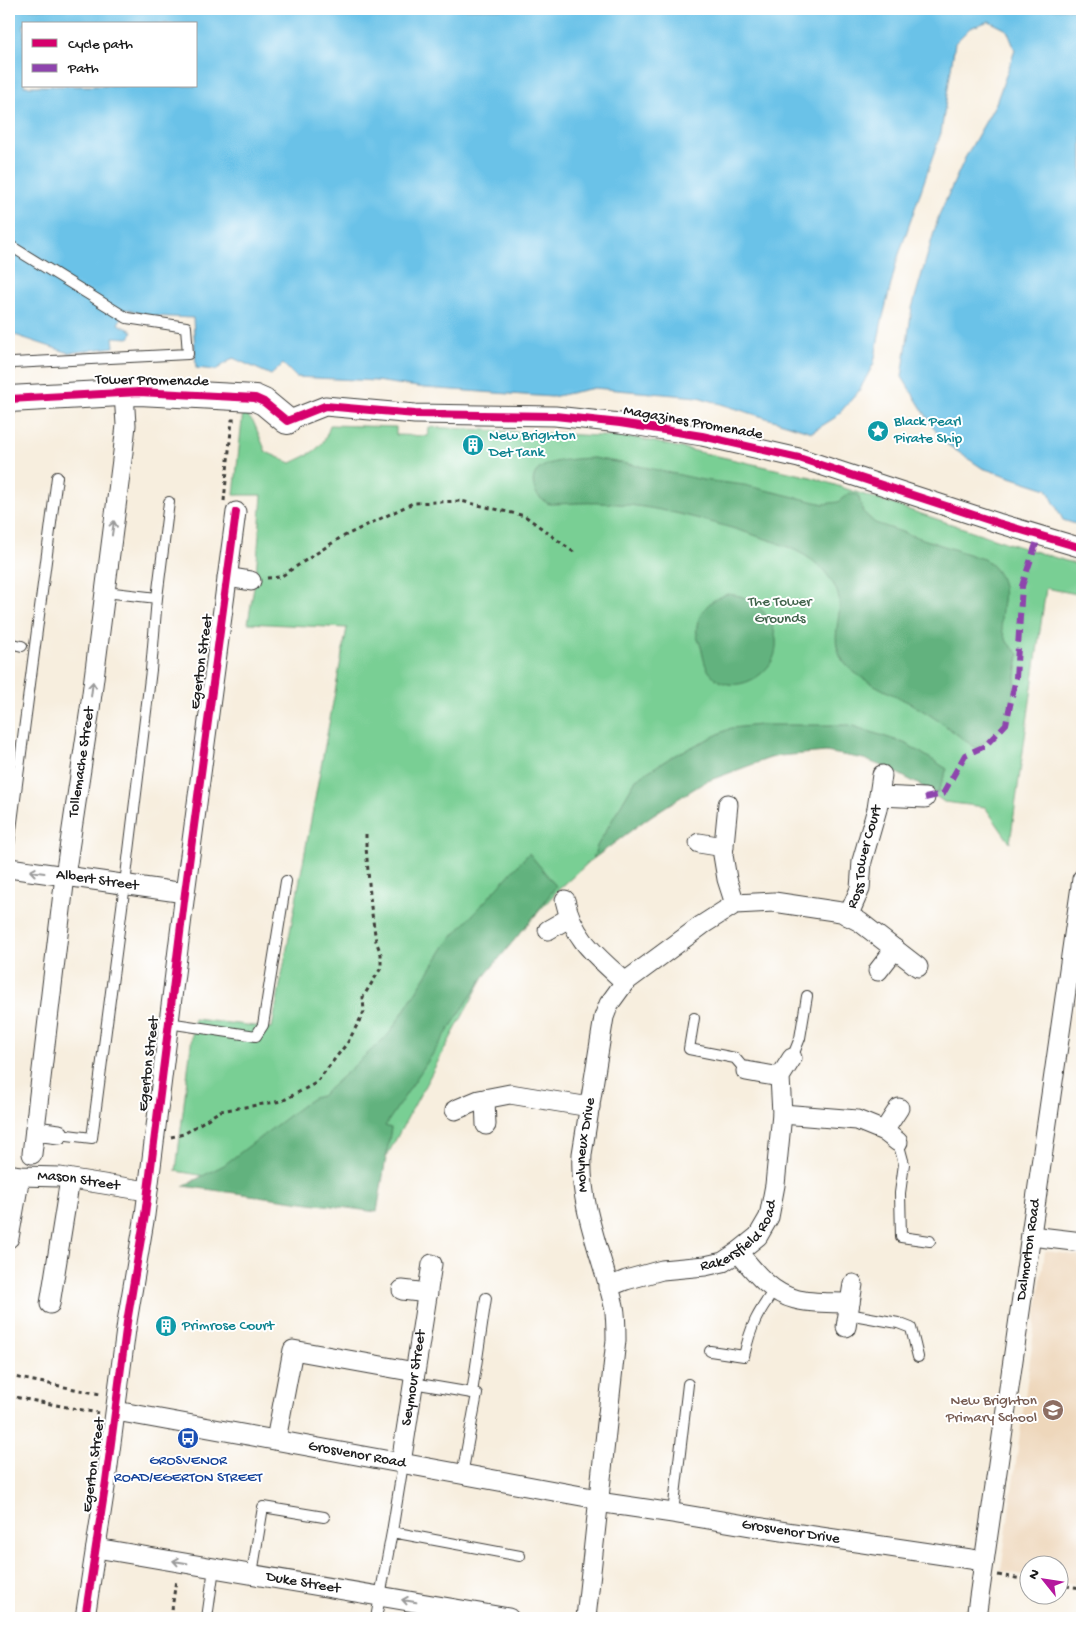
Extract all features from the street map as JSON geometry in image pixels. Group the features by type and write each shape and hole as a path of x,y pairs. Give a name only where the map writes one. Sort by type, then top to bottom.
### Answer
{"street":[{"name":"Tower Promenade","path":"9,398 124,392 255,398"},
{"name":"Tollemache Street","path":"32,1154 65,876 90,709 126,425 124,392"},
{"path":"255,398 264,402 287,421"},
{"name":"Magazines Promenade","path":"287,421 325,406 415,414 555,416 666,430 755,447 799,458 998,523 1082,548"},
{"name":"Egerton Street","path":"85,1618 147,1191 236,512"},
{"path":"227,577 251,580"},
{"name":"Ross Tower Court","path":"848,916 860,889 862,861 877,809 882,775"},
{"name":"Ross Tower Court","path":"879,796 925,798"},
{"path":"728,804 723,855 727,879 735,904"},
{"path":"699,843 724,847"},
{"name":"Albert Street","path":"9,868 185,893"},
{"name":"Dalmorton Road","path":"976,1618 1082,879"},
{"name":"Molyneux Drive","path":"586,1618 616,1340 614,1308 585,1202 581,1175 582,1154 604,1017 609,1004 625,982 702,925 735,904 774,902 841,912 860,922 918,967"},
{"path":"548,930 567,909 588,948 625,982"},
{"path":"878,970 895,949"},
{"path":"746,1071 780,1077 792,1058"},
{"name":"Rakersfield Road","path":"608,1288 626,1280 662,1270 705,1266 723,1262 758,1236 769,1217 775,1185 782,1114 780,1077"},
{"path":"455,1110 484,1099 510,1094 590,1107"},
{"path":"484,1099 486,1125"},
{"path":"782,1114 857,1120 891,1136 899,1108"},
{"path":"35,1131 59,1134"},
{"path":"9,1238 15,1175"},
{"name":"Mason Street","path":"15,1175 70,1179 147,1191"},
{"path":"50,1304 70,1179"},
{"path":"1031,1236 1082,1242"},
{"path":"738,1252 763,1280 783,1295 796,1300 848,1314 853,1284"},
{"name":"Seymour Street","path":"402,1464 432,1264"},
{"path":"402,1290 428,1293"},
{"path":"276,1440 293,1350 414,1377"},
{"name":"Grosvenor Road","path":"116,1411 598,1500"},
{"name":"Grosvenor Drive","path":"598,1500 983,1567"},
{"name":"Duke Street","path":"96,1548 509,1618"}],"lane":[{"path":"9,245 127,318 186,328 188,354 13,363 9,367"},
{"path":"9,845 57,477"},
{"path":"59,1134 92,1138 151,670 157,598 169,502"},
{"path":"104,592 157,598"},
{"path":"9,643 22,646"},
{"path":"168,1023 256,1036 262,1025 286,881"},
{"path":"792,1058 800,1038 807,996"},
{"path":"694,1018 689,1049 735,1058 746,1071"},
{"path":"891,1136 904,1164 900,1193 901,1237 930,1241"},
{"path":"710,1351 744,1356 750,1332 757,1315 774,1289"},
{"path":"472,1393 486,1298"},
{"path":"848,1314 898,1322 911,1328 918,1357"},
{"path":"414,1377 477,1394 462,1475"},
{"path":"673,1513 688,1384"},
{"path":"376,1618 402,1464"},
{"path":"252,1574 263,1507 324,1517"},
{"path":"392,1532 520,1556"},
{"path":"207,1618 214,1568"}],"path":[{"path":"236,512 224,504 232,420 242,420 255,398"},
{"path":"251,580 280,577 340,538 413,503 461,501 525,516 575,553"},
{"path":"153,1142 184,1134 220,1111 282,1101 316,1082 348,1042 364,1012 363,997 381,968 381,954 376,941 371,907 366,830"},
{"path":"9,1376 101,1395 116,1411"},
{"path":"9,1396 94,1413 116,1411"},
{"path":"171,1618 178,1562"},
{"path":"983,1567 1018,1577"},
{"path":"1068,1586 1082,1588"}],"shaded area":[{"name":"New Brighton Primary School","path":"1045,1251 1082,1256 1082,1585 1068,1583 1068,1554 1018,1554 1018,1574 1001,1571"}],"green space":[{"name":"The Tower Grounds","path":"243,411 254,423 266,452 291,463 311,453 321,445 330,425 396,427 396,435 428,436 429,427 637,438 811,477 1082,566 1082,595 1046,588 1010,843 985,807 944,802 892,765 820,743 711,776 609,844 557,891 488,969 389,1152 364,1203 176,1171 194,1019 272,1028 347,628 248,623 256,574 262,495 234,495"},
{"path":"593,458 703,480 744,485 824,504 838,502 849,493 858,495 863,512 875,523 986,560 1002,581 1004,592 1001,622 1003,632 1008,643 1019,654 1010,720 997,733 976,748 927,713 868,681 849,668 838,652 836,642 839,606 835,587 821,568 812,560 796,551 751,534 678,514 622,504 549,504 536,493 534,478 537,471 544,466 564,460"},
{"path":"728,594 743,597 759,607 770,622 776,640 776,650 768,667 754,679 737,684 719,681 709,672 697,636 698,621 704,609 721,596"},
{"path":"760,725 850,725 907,744 947,769 937,794 891,770 864,759 826,752 770,758 705,782 652,815 593,859 597,846 636,779 673,756 731,728"},
{"path":"529,853 556,886 535,915 483,978 385,1126 391,1128 377,1212 183,1186 224,1165 304,1104 313,1098 321,1096 389,1034 447,943"}],"water":[{"path":"9,9 1082,9 1082,526 1063,520 1047,489 982,468 942,441 902,377 912,308 939,215 965,158 996,103 1015,50 1007,30 989,21 970,28 955,43 941,133 897,260 874,363 859,391 836,417 812,432 698,397 594,388 552,397 425,388 376,381 296,377 283,364 271,375 233,358 216,370 196,368 193,318 150,316 126,309 118,324 133,331 129,338 113,337 114,347 69,353 9,333"}],"marked path":[{"path":"925,798 943,794 965,755 985,746 1006,724 1016,678 1022,586 1039,535"}],"cycle path":[{"path":"9,399 139,392 255,398 264,402 287,421 325,406 415,414 555,416 620,423 702,436 799,458 998,523 1082,548"},
{"path":"85,1618 106,1481 127,1322 145,1215 185,893 236,512"}],"place":[{"name":"Black Pearl Pirate Ship","path":"878,431"},
{"name":"New Brighton Det Tank","path":"473,445"},
{"name":"Primrose Court","path":"166,1326"},
{"name":"New Brighton Primary School","path":"1053,1410"},
{"name":"GROSVENOR ROAD/EGERTON STREET","path":"188,1438"}]}
